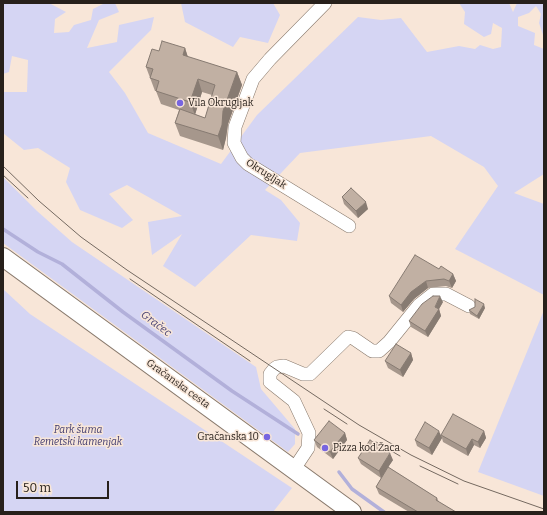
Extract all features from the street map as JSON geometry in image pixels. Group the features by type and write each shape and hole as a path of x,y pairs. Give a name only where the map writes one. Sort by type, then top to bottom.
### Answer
{"main road":[{"name":"Gračanska cesta","path":"3,257 352,512"}],"street":[{"name":"Okrugljak","path":"325,3 270,59 253,79 235,127 234,143 242,158 254,168 349,226"},
{"path":"294,469 308,448 309,433 294,401 270,382 270,374 278,366 284,366 303,374 310,374 348,338 353,338 372,351 379,351 389,342 418,305 433,294 446,294 469,306"}],"green space":[{"path":"3,3 49,3 66,12 55,19 54,33 69,32 74,25 91,20 93,9 105,3 115,3 119,12 99,20 87,48 117,42 119,25 154,17 151,30 109,72 125,93 148,133 221,164 257,115 358,17 381,20 401,18 427,52 459,46 475,49 480,45 493,49 501,47 502,28 493,23 491,34 484,37 464,24 465,12 459,3 509,3 513,12 517,3 544,3 544,38 539,23 541,14 536,6 529,13 518,17 518,26 535,33 534,45 544,49 544,174 514,193 544,204 544,295 455,249 498,186 484,167 431,136 300,153 265,190 281,200 300,223 297,241 251,235 195,287 163,266 182,234 152,255 148,222 182,216 127,185 109,194 133,220 122,228 80,210 66,182 70,168 38,148 24,150 3,133 3,92 27,92 28,60 12,56 9,72 3,74"},
{"path":"181,3 273,3 280,15 268,43 240,37 233,47 185,22"},
{"path":"3,177 37,211 72,242 256,367 261,389 295,429 295,444 288,452 3,243"},
{"name":"Park šuma Remetski kamenjak","path":"3,289 30,314 292,488 273,512 3,512"},
{"path":"544,310 544,496 478,472"}],"building":[{"path":"162,41 185,48 183,55 237,72 223,111 222,125 218,136 175,123 180,109 205,118 215,85 198,79 190,102 156,91 159,81 150,78 153,69 146,67 152,49 159,51"},
{"path":"351,188 366,202 356,211 342,197"},
{"path":"415,255 439,269 441,266 453,274 449,281 444,279 426,281 411,292 401,305 389,296"},
{"path":"433,296 440,296 435,307 439,309 425,331 409,321 422,304"},
{"path":"475,299 484,304 477,316 469,310 475,307"},
{"path":"396,344 411,353 400,370 385,361"},
{"path":"453,414 484,431 478,442 472,439 466,449 441,435"},
{"path":"329,421 345,433 330,452 314,440"},
{"path":"425,422 439,431 429,448 415,440"},
{"path":"370,440 390,453 379,471 358,458"},
{"path":"388,467 456,512 418,512 376,487"}],"waterway":[{"name":"Gračec","path":"3,229 38,252 62,264 123,312 232,391 298,434"},
{"name":"Gračec","path":"339,472 352,489 384,512"}],"tram line":[{"path":"3,166 39,201 81,237 127,270 359,425 411,455 464,481 544,509"},
{"path":"3,175 28,198"},
{"path":"130,279 250,361"},
{"path":"324,409 347,424"},
{"path":"376,442 400,456"},
{"path":"420,466 458,484"}],"place":[{"name":"Vila Okrugljak","path":"180,103"},
{"name":"Gračanska 10","path":"267,437"},
{"name":"Pizza kod Žaca","path":"325,448"}]}
